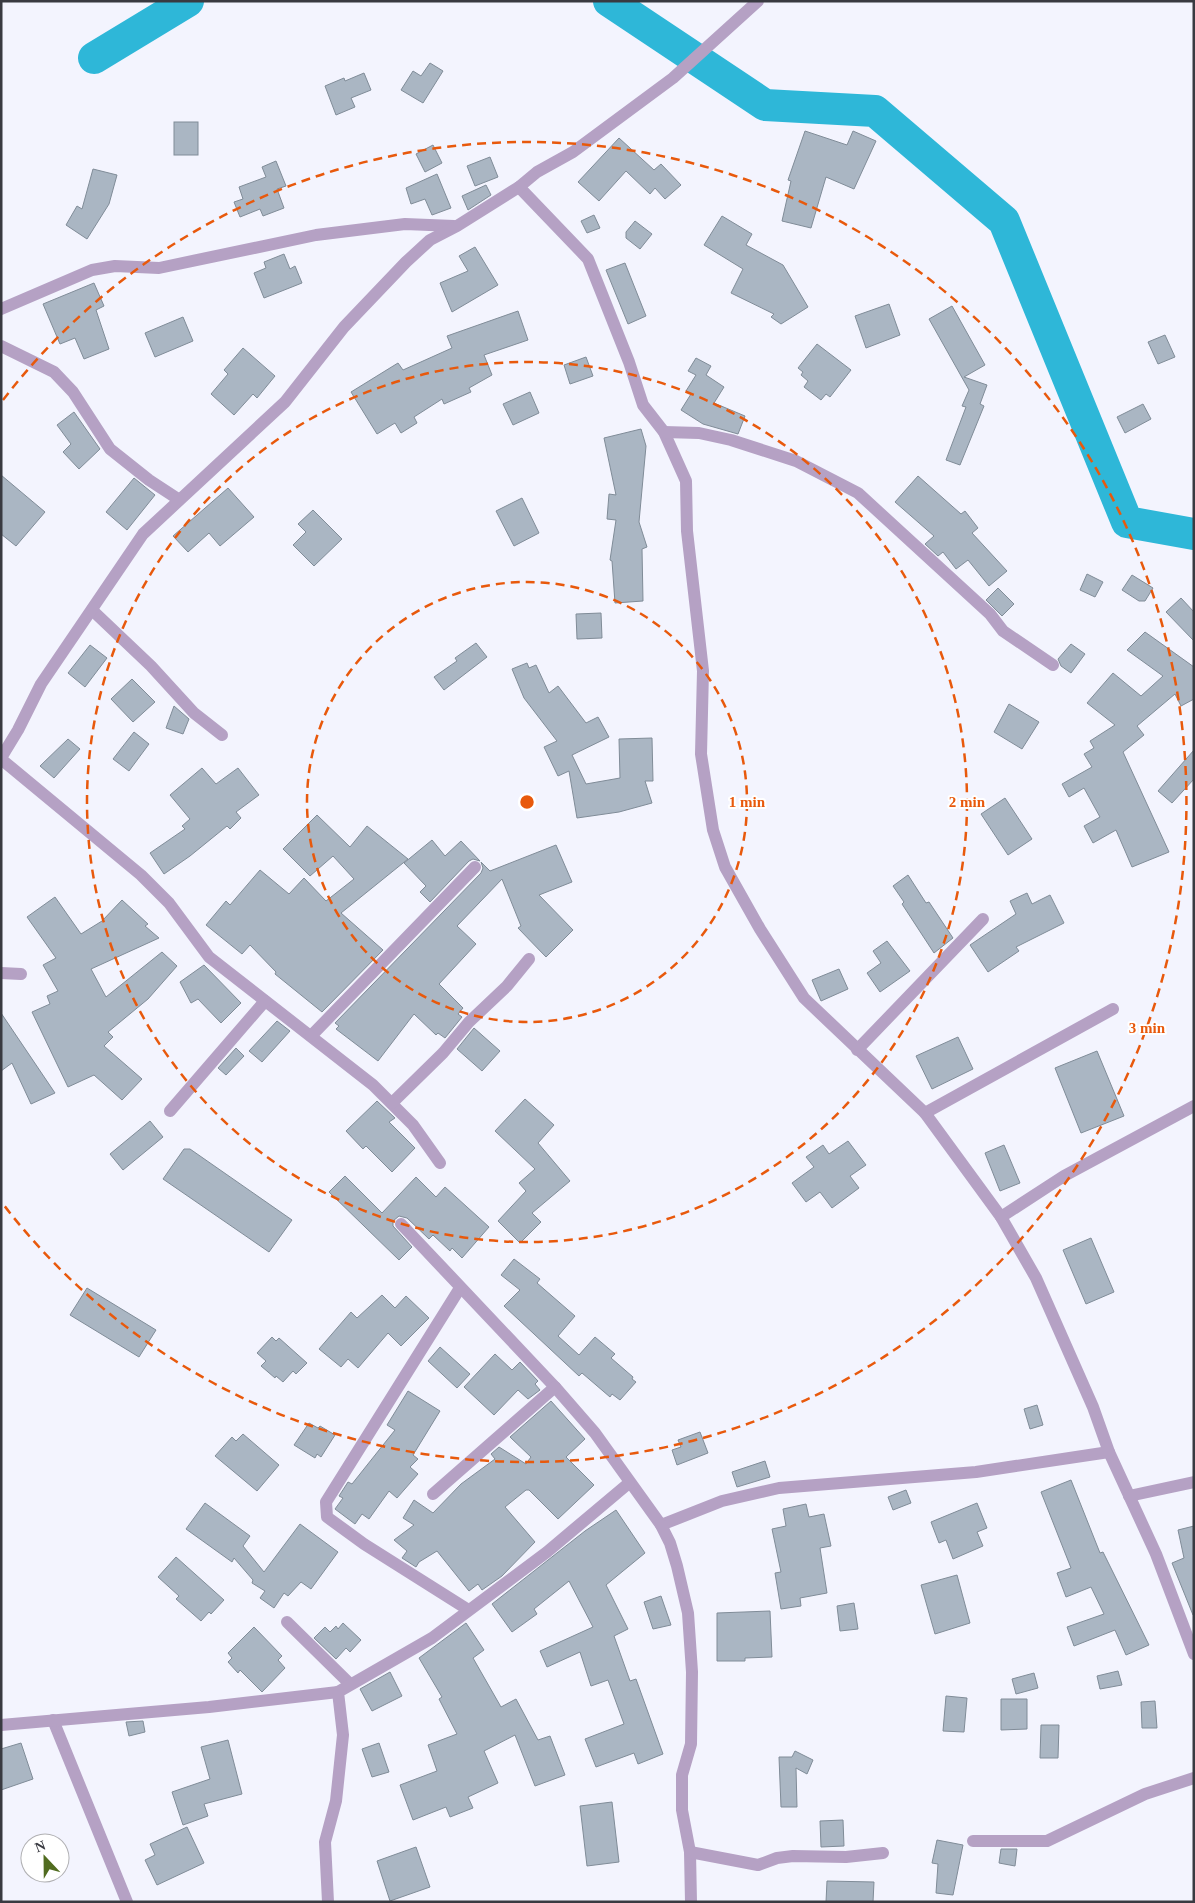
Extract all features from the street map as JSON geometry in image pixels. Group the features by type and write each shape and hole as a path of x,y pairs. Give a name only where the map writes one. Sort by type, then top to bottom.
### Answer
{"street":[{"path":"440,1163 413,1125 373,1085 209,956 169,903 141,875 1,759 41,684 143,534 178,499 199,483 285,402 344,327 406,262 430,240 457,226 519,187 537,172 574,152 673,78 758,1"},
{"path":"519,187 588,259 629,362 643,405 664,432 686,481 687,531 703,671 701,754 712,830 725,867 760,929 804,998 926,1113 1002,1217 1036,1278 1093,1408 1128,1496 1156,1554 1194,1654"},
{"path":"1,309 92,270 115,266 159,268 316,235 405,224 457,226"},
{"path":"1,346 54,372 72,392 110,449 149,480 178,499"},
{"path":"664,432 700,433 731,440 796,461 858,493 990,614 1004,631 1053,665"},
{"path":"92,610 151,666 194,713 222,735"},
{"path":"311,1036 475,867"},
{"path":"857,1050 983,919"},
{"path":"392,1103 444,1053 469,1022 507,986 529,959"},
{"path":"1,973 21,974"},
{"path":"170,1111 265,1001"},
{"path":"926,1113 1113,1009"},
{"path":"1002,1217 1064,1176 1194,1106"},
{"path":"401,1224 555,1387 595,1434 660,1525 675,1558 688,1613 692,1672 691,1744 682,1775 682,1810 690,1852 691,1902"},
{"path":"460,1288 326,1502 327,1517 364,1544 467,1609"},
{"path":"433,1494 555,1387"},
{"path":"660,1525 722,1501 779,1488 976,1472 1109,1452"},
{"path":"1128,1496 1194,1482"},
{"path":"1,1725 209,1707 338,1692 432,1638 467,1609 547,1552 629,1483"},
{"path":"287,1622 350,1684"},
{"path":"328,1902 325,1842 336,1801 343,1735 338,1692"},
{"path":"53,1720 127,1902"},
{"path":"973,1842 1047,1841 1145,1794 1194,1778"},
{"path":"690,1852 758,1865 777,1858 793,1856 853,1856 883,1853"}],"building":[{"path":"430,63 443,71 423,103 401,90 413,71 421,76"},
{"path":"364,73 371,90 351,98 355,107 336,115 325,86 344,78 345,81"},
{"path":"174,122 198,122 198,155 174,155"},
{"path":"805,131 847,145 853,131 876,141 854,189 826,177 811,228 782,221 791,181 788,180"},
{"path":"619,138 654,170 661,164 681,185 665,199 655,188 650,194 626,171 599,201 578,182"},
{"path":"433,145 442,163 425,172 416,154"},
{"path":"490,157 498,177 475,186 467,166"},
{"path":"276,161 286,186 277,189 284,208 263,216 260,209 240,217 234,202 243,199 239,187 266,177 262,167"},
{"path":"93,169 117,175 109,204 87,239 66,225 77,206 82,209"},
{"path":"437,174 451,208 432,215 425,199 411,204 406,188"},
{"path":"486,185 491,195 468,210 462,196"},
{"path":"594,215 600,228 587,233 581,221"},
{"path":"722,216 752,234 746,245 783,265 808,307 781,324 771,317 774,314 731,293 743,269 704,245"},
{"path":"635,221 652,234 640,249 626,238 626,232"},
{"path":"475,247 498,285 452,312 440,283 468,271 459,256"},
{"path":"284,254 290,269 295,266 302,283 264,298 254,273 266,268 264,262"},
{"path":"625,263 646,316 628,324 606,270"},
{"path":"94,283 104,306 96,310 109,349 84,359 75,338 60,344 43,304"},
{"path":"889,304 900,335 866,348 855,316"},
{"path":"952,306 985,365 964,377 987,385 980,404 984,406 960,465 946,460 966,407 962,406 969,390 929,319"},
{"path":"518,311 528,340 484,355 492,375 469,388 471,392 444,404 442,399 414,417 417,423 401,433 395,423 377,434 351,392 398,363 403,370 452,348 447,336"},
{"path":"183,317 193,341 155,357 145,333"},
{"path":"1165,335 1175,357 1158,364 1148,342"},
{"path":"817,344 851,370 830,397 826,394 821,400 804,387 808,381 801,375 803,372 798,368"},
{"path":"243,348 275,376 257,398 253,394 234,415 211,394 228,374 224,370"},
{"path":"586,357 593,376 570,384 564,365"},
{"path":"696,358 711,366 706,375 724,387 714,403 745,416 738,434 703,424 681,410 691,394 686,391 696,375 688,371"},
{"path":"530,392 539,413 513,425 503,404"},
{"path":"1143,404 1151,419 1125,433 1117,417"},
{"path":"74,412 100,449 79,469 63,452 71,444 57,425"},
{"path":"641,429 646,446 639,522 647,547 642,549 643,601 615,603 612,561 610,560 616,520 607,519 609,494 616,495 604,438"},
{"path":"1,475 45,512 16,546 1,534"},
{"path":"918,476 961,514 965,511 978,528 972,533 1007,571 989,586 968,560 956,569 943,552 938,556 925,544 934,536 895,502"},
{"path":"134,478 155,495 127,530 106,512"},
{"path":"228,488 254,517 220,546 209,533 188,552 173,536"},
{"path":"522,498 539,533 514,546 496,511"},
{"path":"313,510 342,539 314,566 293,545 306,532 298,524"},
{"path":"1087,574 1103,582 1095,597 1080,590"},
{"path":"1132,575 1153,588 1145,601 1139,601 1122,590"},
{"path":"998,588 1014,604 1002,616 986,600"},
{"path":"1181,598 1194,612 1194,641 1166,612"},
{"path":"601,613 602,638 577,639 576,614"},
{"path":"1145,632 1194,667 1194,699 1181,706 1175,694 1137,726 1144,735 1123,752 1169,852 1132,867 1116,830 1093,843 1084,826 1100,817 1084,788 1069,797 1062,784 1092,767 1084,754 1094,748 1090,741 1115,725 1087,703 1113,673 1141,696 1163,676 1127,650"},
{"path":"476,643 487,657 444,690 434,677 457,661 455,658"},
{"path":"1071,644 1085,654 1071,673 1061,666 1058,659"},
{"path":"90,645 107,658 85,687 68,673"},
{"path":"527,663 529,668 536,665 549,693 558,686 586,723 598,717 609,737 572,755 586,784 620,778 619,739 652,738 653,781 645,781 652,803 619,812 577,818 569,771 558,776 544,747 557,741 524,698 512,669"},
{"path":"132,679 155,702 133,722 111,699"},
{"path":"1009,704 1039,722 1022,749 994,732"},
{"path":"174,706 189,719 183,734 166,728"},
{"path":"134,732 149,744 129,771 113,759"},
{"path":"68,739 80,749 54,778 40,766"},
{"path":"1194,750 1194,779 1172,803 1158,791"},
{"path":"202,768 216,784 238,768 259,795 236,812 241,818 230,829 227,826 164,874 150,853 185,829 182,826 190,819 170,795"},
{"path":"1005,798 1032,839 1008,855 981,814"},
{"path":"317,815 350,847 367,826 408,859 341,913 383,950 322,1012 275,974 276,972 250,945 242,954 206,925 226,901 230,905 260,870 289,894 304,878 326,901 354,879 333,856 310,876 283,849"},
{"path":"432,840 445,856 461,841 480,861 473,859 469,861 430,902 420,892 426,886 404,863"},
{"path":"556,845 572,882 539,895 573,930 546,957 518,928 521,926 502,879 457,926 476,944 439,984 463,1008 458,1014 462,1017 445,1038 438,1033 436,1035 414,1014 378,1061 336,1029 339,1026 335,1023 481,873 483,868 481,862 490,871"},
{"path":"908,875 926,903 929,902 953,938 934,953 902,904 904,902 893,886"},
{"path":"1027,893 1032,904 1050,895 1064,923 1016,947 1019,951 988,972 970,945 1016,914 1010,901"},
{"path":"55,897 81,934 102,921 122,900 148,924 145,926 159,938 91,969 106,997 162,952 177,966 148,999 108,1032 113,1037 104,1046 142,1079 122,1100 94,1075 68,1087 32,1012 50,1004 47,996 58,991 43,965 56,958 27,917"},
{"path":"887,941 910,971 880,992 867,973 881,963 873,951"},
{"path":"204,965 241,1003 221,1023 198,999 191,1003 180,982"},
{"path":"839,969 848,989 821,1001 812,980"},
{"path":"1,1013 55,1093 31,1104 12,1063 1,1071"},
{"path":"277,1021 290,1031 262,1062 249,1051"},
{"path":"474,1028 500,1051 482,1071 457,1049"},
{"path":"958,1037 973,1069 932,1089 916,1056"},
{"path":"236,1048 244,1056 226,1075 218,1068"},
{"path":"1097,1051 1124,1116 1081,1133 1055,1068"},
{"path":"525,1099 554,1125 538,1143 570,1181 532,1213 541,1222 520,1243 498,1221 526,1191 519,1183 535,1169 495,1131"},
{"path":"377,1101 395,1118 389,1122 415,1148 392,1172 366,1146 363,1149 346,1131"},
{"path":"150,1121 163,1137 123,1170 110,1154"},
{"path":"848,1141 866,1165 850,1176 859,1188 832,1208 820,1192 806,1202 792,1183 814,1167 806,1157 823,1145 829,1154"},
{"path":"1004,1145 1020,1183 1000,1191 985,1153"},
{"path":"184,1149 190,1149 292,1220 269,1252 163,1179"},
{"path":"345,1176 382,1213 416,1177 436,1197 445,1187 489,1227 462,1258 452,1248 450,1251 433,1235 429,1239 407,1218 399,1216 393,1221 393,1226 412,1247 399,1260 329,1192"},
{"path":"1091,1238 1114,1292 1086,1304 1063,1250"},
{"path":"514,1259 540,1279 537,1283 575,1316 558,1336 579,1355 595,1337 615,1354 611,1358 633,1377 632,1379 636,1382 620,1400 612,1394 610,1397 582,1373 579,1376 504,1306 520,1290 501,1275"},
{"path":"87,1288 156,1330 139,1357 70,1315"},
{"path":"382,1295 395,1308 406,1296 429,1318 401,1346 388,1333 358,1368 348,1359 341,1367 319,1349 351,1312 357,1318"},
{"path":"272,1337 276,1341 279,1338 307,1363 296,1374 293,1371 283,1382 261,1366 266,1361 257,1353"},
{"path":"440,1347 470,1374 457,1388 428,1361"},
{"path":"495,1354 512,1370 520,1362 538,1381 535,1384 540,1390 528,1399 518,1390 494,1415 464,1387"},
{"path":"408,1391 440,1411 413,1455 418,1459 410,1467 418,1474 397,1498 389,1491 369,1519 362,1514 355,1524 335,1509 343,1498 339,1496 348,1482 352,1484 395,1430 387,1425"},
{"path":"551,1401 585,1439 566,1457 594,1485 558,1519 529,1490 526,1490 505,1507 535,1542 502,1576 482,1590 478,1584 469,1591 437,1551 419,1562 416,1567 402,1558 407,1551 394,1540 414,1525 403,1518 414,1500 433,1513 461,1484 495,1459 491,1454 499,1447 526,1464 531,1457 510,1437"},
{"path":"1037,1405 1043,1425 1030,1429 1024,1409"},
{"path":"309,1423 318,1428 320,1426 335,1435 321,1457 317,1454 315,1458 294,1445"},
{"path":"700,1432 708,1453 677,1465 672,1450 681,1447 678,1440"},
{"path":"243,1434 279,1465 257,1491 215,1456 232,1437 236,1441"},
{"path":"765,1461 770,1477 737,1487 732,1472"},
{"path":"1071,1480 1100,1553 1103,1552 1149,1645 1126,1655 1115,1630 1074,1646 1067,1627 1104,1614 1091,1587 1066,1597 1057,1573 1071,1568 1041,1492"},
{"path":"906,1490 911,1503 893,1510 888,1497"},
{"path":"205,1503 250,1536 243,1546 264,1572 300,1524 338,1552 311,1589 301,1582 288,1596 284,1593 274,1608 260,1598 265,1591 252,1583 253,1580 234,1558 232,1562 186,1529"},
{"path":"977,1503 987,1528 977,1532 983,1546 953,1559 946,1540 939,1543 931,1522"},
{"path":"806,1504 809,1517 824,1514 831,1546 820,1548 827,1593 800,1598 801,1606 781,1609 775,1573 781,1572 772,1529 786,1526 783,1509"},
{"path":"616,1510 645,1553 606,1585 628,1629 614,1636 630,1681 636,1679 663,1754 638,1764 634,1753 596,1767 585,1739 624,1724 608,1680 591,1686 580,1652 547,1667 540,1651 593,1627 569,1581 534,1609 537,1614 512,1632 492,1604 585,1531"},
{"path":"1194,1526 1193,1615 1172,1563 1184,1558 1178,1530"},
{"path":"176,1557 224,1600 211,1614 209,1612 201,1621 176,1599 179,1596 158,1577"},
{"path":"957,1575 970,1623 935,1634 921,1585"},
{"path":"661,1596 671,1625 653,1629 644,1602"},
{"path":"854,1603 858,1629 840,1631 837,1606"},
{"path":"770,1611 772,1657 745,1658 745,1661 717,1661 717,1613"},
{"path":"343,1623 361,1640 350,1652 346,1648 336,1659 314,1638 325,1627 330,1632 336,1626 338,1629"},
{"path":"466,1623 484,1650 473,1658 501,1707 516,1699 538,1740 550,1736 565,1775 535,1786 515,1735 484,1751 498,1783 468,1797 473,1808 450,1817 446,1807 413,1820 400,1785 437,1771 428,1745 457,1734 439,1699 442,1697 419,1658"},
{"path":"254,1627 282,1656 278,1660 285,1668 262,1692 240,1670 238,1673 228,1662 232,1658 228,1653"},
{"path":"1118,1671 1122,1685 1100,1689 1097,1676"},
{"path":"390,1672 402,1696 372,1711 360,1689"},
{"path":"1034,1673 1038,1688 1016,1694 1012,1679"},
{"path":"946,1696 967,1698 964,1732 943,1731"},
{"path":"1001,1699 1027,1699 1027,1729 1001,1730"},
{"path":"1155,1701 1157,1728 1142,1728 1141,1702"},
{"path":"143,1721 145,1732 129,1736 126,1722"},
{"path":"1041,1725 1059,1725 1058,1758 1040,1758"},
{"path":"228,1740 242,1794 204,1804 208,1816 183,1825 172,1792 210,1779 201,1747"},
{"path":"21,1743 33,1779 1,1790 1,1749"},
{"path":"379,1743 389,1772 372,1777 362,1749"},
{"path":"795,1751 813,1760 807,1774 796,1768 797,1807 781,1807 779,1757 792,1757"},
{"path":"612,1802 619,1862 587,1866 580,1806"},
{"path":"843,1820 844,1846 821,1847 820,1821"},
{"path":"187,1827 204,1863 157,1885 145,1860 155,1855 150,1844"},
{"path":"937,1840 963,1845 953,1895 936,1893 938,1864 932,1863"},
{"path":"416,1847 430,1887 390,1901 377,1861"},
{"path":"1001,1849 1017,1849 1015,1866 999,1863"},
{"path":"827,1881 874,1882 873,1902 826,1902"}],"waterway":[{"path":"94,58 188,1"},
{"path":"609,1 765,105 875,111 1004,221 1127,522 1194,534"}]}
